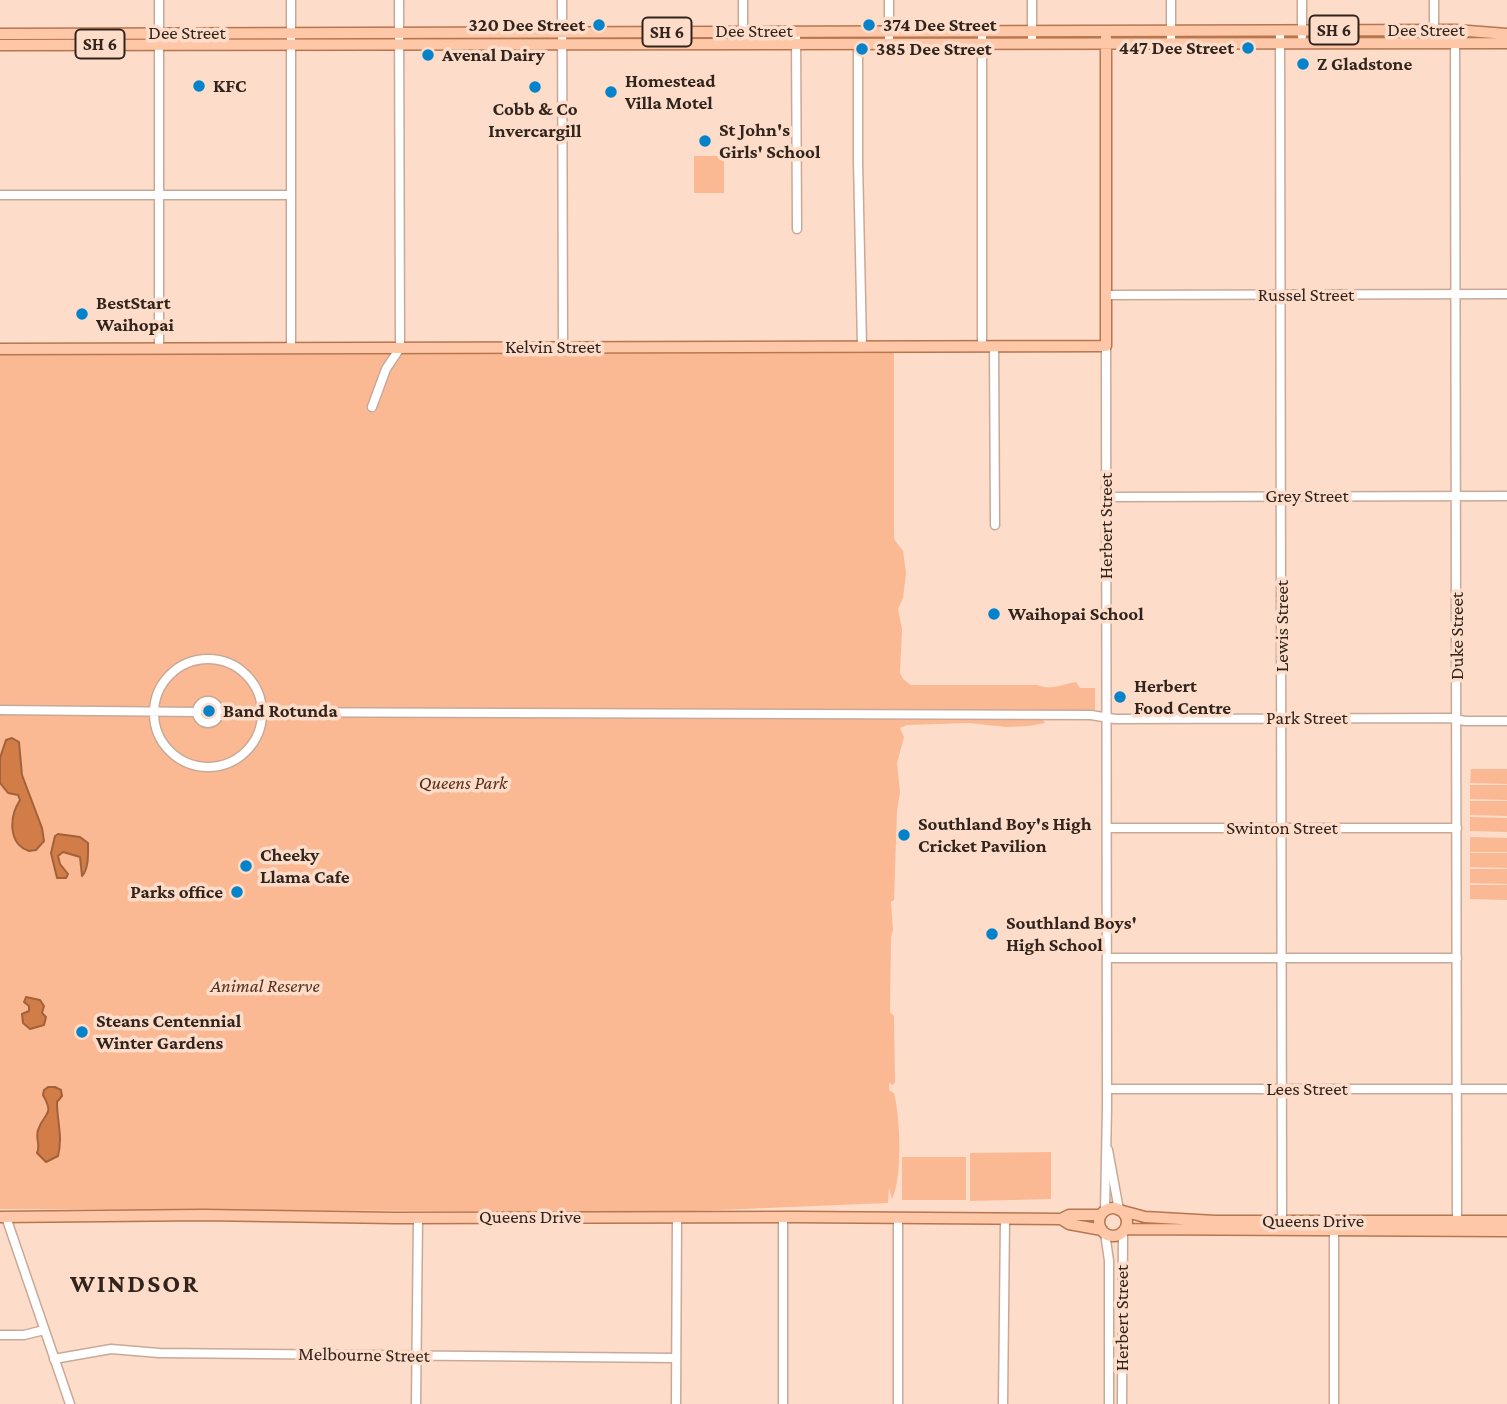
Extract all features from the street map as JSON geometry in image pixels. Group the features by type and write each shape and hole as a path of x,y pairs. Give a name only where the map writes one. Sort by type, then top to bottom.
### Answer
{"main road":[{"name":"Dee Street","path":"0,34 1106,30 1455,30 1507,34"},
{"name":"Herbert Street","path":"1106,30 1106,346"},
{"name":"Dee Street","path":"0,45 1507,43"},
{"name":"Kelvin Street","path":"0,349 1106,346"},
{"name":"Herbert Street","path":"1103,1213 1099,1223 1103,1232 1115,1236 1124,1230 1125,1216 1119,1210"},
{"name":"Queens Drive","path":"1119,1210 1135,1216 1159,1219 1282,1221 1334,1226"},
{"path":"1103,1213 1119,1210"},
{"name":"Queens Drive","path":"3,1217 204,1215 1060,1219 1069,1215 1103,1213"},
{"name":"Queens Drive","path":"1060,1219 1069,1224 1103,1232"},
{"name":"Queens Drive","path":"1124,1230 1457,1226 1507,1221"},
{"name":"Queens Drive","path":"1457,1226 1507,1231"}],"street":[{"path":"159,0 159,348"},
{"path":"291,0 291,348"},
{"path":"372,407 386,369 400,348 400,0"},
{"path":"562,0 563,347"},
{"path":"743,0 743,43"},
{"path":"889,0 889,43"},
{"path":"1032,0 1032,43"},
{"path":"1171,0 1171,43"},
{"path":"1303,0 1303,42"},
{"path":"1434,0 1434,42"},
{"name":"Lewis Street","path":"1280,30 1282,1221"},
{"name":"Duke Street","path":"1455,30 1457,1226"},
{"path":"796,31 797,229"},
{"path":"982,31 982,346"},
{"path":"858,43 862,346"},
{"path":"0,195 291,195"},
{"name":"Russel Street","path":"1106,295 1507,294"},
{"path":"994,346 995,525"},
{"name":"Herbert Street","path":"1103,1213 1107,1148 1106,346"},
{"name":"Grey Street","path":"1107,497 1507,496"},
{"path":"200,659 215,659 230,663 243,671 257,690 263,712 261,726 248,749 238,758 213,767 189,763 168,748 160,737 154,711 163,683 173,671 200,659"},
{"path":"206,701 214,702 219,712 215,721 208,723 202,721 197,712 200,705 206,701"},
{"path":"0,710 197,712"},
{"name":"Park Street","path":"219,712 1091,715 1107,718 1507,721"},
{"name":"Swinton Street","path":"1107,828 1457,828"},
{"path":"1107,958 1457,958"},
{"name":"Lees Street","path":"1107,1089 1507,1089"},
{"name":"Herbert Street","path":"1107,1148 1119,1210"},
{"path":"3,1217 70,1404"},
{"path":"416,1404 418,1218"},
{"path":"676,1404 677,1218"},
{"path":"783,1218 783,1404"},
{"path":"898,1219 898,1404"},
{"path":"1003,1404 1005,1219"},
{"path":"1334,1226 1334,1404"},
{"name":"Herbert Street","path":"1122,1402 1124,1230"},
{"name":"Herbert Street","path":"1103,1232 1109,1261 1109,1402"},
{"path":"0,1335 24,1335 44,1330"},
{"name":"Melbourne Street","path":"54,1359 111,1349 142,1353 676,1358"},
{"path":"1109,1402 1122,1402"}],"green space":[{"path":"694,156 724,156 724,193 694,193"},
{"name":"Queens Park","path":"894,353 894,539 903,551 906,573 903,598 898,609 902,629 900,673 903,679 911,685 1047,687 1076,682 1080,688 1095,688 1095,720 1043,720 1045,723 1006,727 969,723 907,725 900,728 904,737 897,763 900,792 894,900 891,902 893,930 890,1012 894,1016 895,1082 893,1085 889,1083 889,1090 894,1093 898,1116 899,1162 895,1189 892,1199 889,1188 888,1203 669,1212 0,1209 0,355"},
{"path":"1471,769 1507,769 1507,784 1470,783"},
{"path":"1470,785 1507,785 1507,800 1470,799"},
{"path":"1470,801 1507,801 1507,816 1470,815"},
{"path":"1470,817 1507,818 1507,832 1470,831"},
{"path":"1470,837 1507,838 1507,852 1470,852"},
{"path":"1470,853 1507,853 1507,868 1470,867"},
{"path":"1470,869 1507,869 1507,884 1470,883"},
{"path":"1470,885 1507,885 1507,900 1470,899"},
{"path":"1051,1152 1051,1199 970,1201 970,1153"},
{"path":"902,1157 966,1157 966,1200 902,1200"}],"shaded area":[{"path":"12,738 19,742 22,775 42,828 44,841 36,850 29,851 17,842 12,822 20,800 18,795 8,793 0,783 0,758 6,740"},
{"path":"58,834 80,837 88,843 87,865 82,876 80,857 63,852 58,856 60,864 68,874 66,878 57,878 51,853 55,836"},
{"path":"26,997 40,1000 44,1006 44,1025 30,1029 23,1023 22,1014 29,1011 29,1006 24,1002"},
{"path":"48,1087 61,1090 62,1096 57,1102 60,1135 58,1156 46,1162 37,1153 37,1136 48,1111 43,1095"}],"place":[{"name":"320 Dee Street","path":"599,25"},
{"name":"374 Dee Street","path":"869,25"},
{"name":"447 Dee Street","path":"1248,48"},
{"name":"385 Dee Street","path":"862,49"},
{"name":"Avenal Dairy","path":"428,55"},
{"name":"Z Gladstone","path":"1303,64"},
{"name":"KFC","path":"199,86"},
{"name":"Cobb & Co Invercargill","path":"535,87"},
{"name":"Homestead Villa Motel","path":"611,92"},
{"name":"St John's Girls' School","path":"705,141"},
{"name":"BestStart Waihopai","path":"82,314"},
{"name":"Waihopai School","path":"994,614"},
{"name":"Herbert Food Centre","path":"1120,697"},
{"name":"Band Rotunda","path":"209,711"},
{"name":"Southland Boy's High Cricket Pavilion","path":"904,835"},
{"name":"Cheeky Llama Cafe","path":"246,866"},
{"name":"Parks office","path":"237,892"},
{"name":"Southland Boys' High School","path":"992,934"},
{"name":"Steans Centennial Winter Gardens","path":"82,1032"}],"district":[{"name":"WINDSOR","path":"135,1284"}],"park label":[{"name":"Animal Reserve","path":"265,986"}]}
